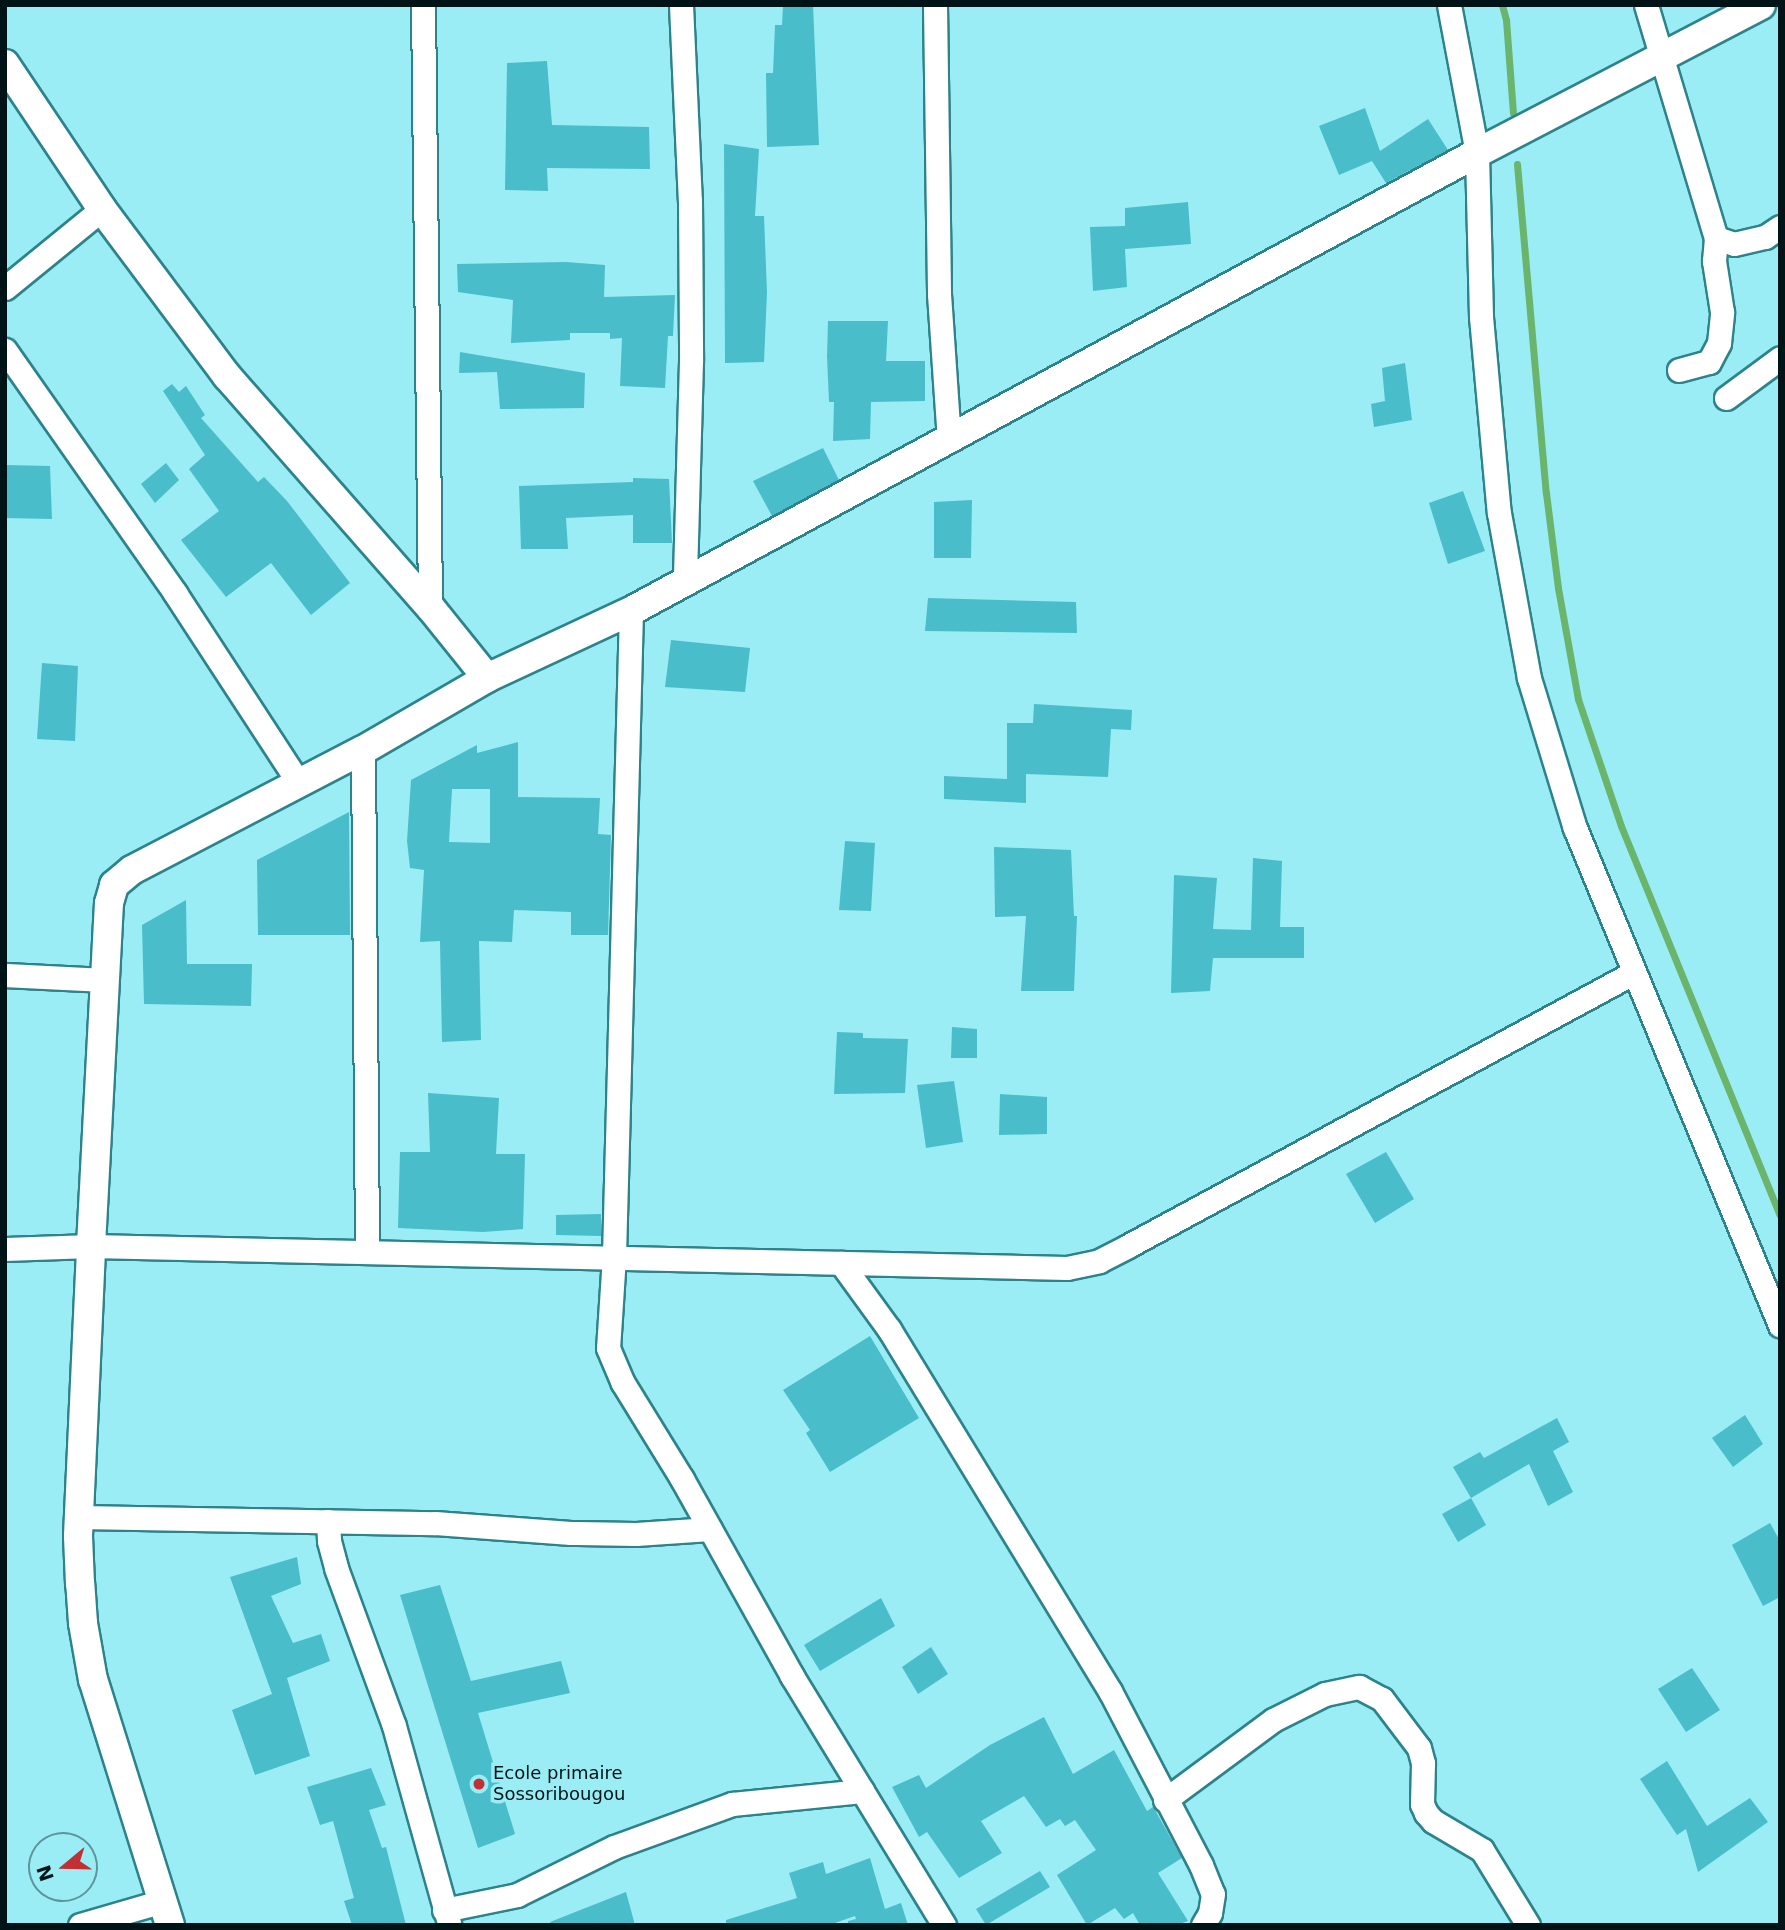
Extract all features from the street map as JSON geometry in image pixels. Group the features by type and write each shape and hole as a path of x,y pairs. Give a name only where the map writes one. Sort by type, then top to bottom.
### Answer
{"street":[{"path":"423,5 430,607"},
{"path":"681,5 691,267 685,581"},
{"path":"935,5 939,294 949,439"},
{"path":"1449,5 1477,153 1481,317 1499,513 1527,664 1575,828 1780,1325"},
{"path":"1646,5 1716,237 1714,261 1722,312 1718,343 1709,362 1679,370"},
{"path":"80,1925 167,1913 93,1680 83,1623 79,1517 104,980 109,903 114,886 132,870 363,750 487,678 631,611 1477,153 1762,5"},
{"path":"5,64 102,209 227,376 430,607 487,678"},
{"path":"5,288 102,209"},
{"path":"1716,237 1734,244 1765,237 1780,227"},
{"path":"5,350 175,593 299,783"},
{"path":"1726,398 1780,358"},
{"path":"631,611 614,1256 607,1323 608,1348 614,1365 792,1676 944,1925"},
{"path":"363,750 367,1252"},
{"path":"5,1248 91,1246 1067,1268 1099,1261 1633,974"},
{"path":"5,975 104,980"},
{"path":"841,1263 889,1329 1110,1691 1201,1865 1213,1894 1210,1913 1203,1925"},
{"path":"79,1517 435,1523 571,1533 636,1534 710,1529"},
{"path":"328,1521 329,1541 336,1568 394,1726 447,1917 517,1895 614,1847 732,1804 862,1791"},
{"path":"1165,1800 1273,1720 1325,1694 1359,1687 1382,1699 1419,1748 1423,1763 1422,1804 1426,1814 1433,1821 1482,1850 1528,1925"}],"building":[{"path":"783,5 813,5 819,145 767,147 766,73 773,73 775,25 782,25"},
{"path":"547,61 552,125 649,127 650,169 547,168 548,191 505,190 507,63"},
{"path":"1365,108 1380,151 1428,119 1448,150 1386,183 1372,161 1339,175 1319,126"},
{"path":"724,144 759,149 755,216 764,216 767,292 764,362 725,363"},
{"path":"1188,202 1191,244 1125,249 1127,287 1093,291 1090,227 1125,226 1125,208"},
{"path":"566,262 605,265 604,297 675,295 673,336 668,336 665,388 620,386 622,338 610,339 610,333 570,333 570,340 511,343 513,300 458,292 457,264"},
{"path":"828,321 888,321 886,361 925,361 925,401 871,402 870,439 833,441 834,402 829,402"},
{"path":"460,352 585,373 584,408 500,409 497,372 459,373"},
{"path":"1405,363 1412,420 1374,427 1371,404 1385,401 1382,368"},
{"path":"172,384 179,392 186,386 205,415 201,418 258,482 264,477 287,501 350,583 311,615 271,563 226,597 181,540 219,511 189,469 205,455 163,391"},
{"path":"823,448 839,480 772,516 753,481"},
{"path":"166,463 179,480 155,503 141,484"},
{"path":"5,465 50,466 52,519 5,518"},
{"path":"633,478 669,479 672,543 633,543 633,515 566,518 568,549 521,549 519,486 633,482"},
{"path":"1463,491 1485,551 1448,564 1429,503"},
{"path":"972,500 971,558 934,558 934,502"},
{"path":"928,598 1076,602 1077,633 925,631"},
{"path":"671,640 750,648 745,692 665,687"},
{"path":"42,663 78,666 75,741 37,739"},
{"path":"1034,704 1132,710 1131,730 1111,729 1108,777 1026,774 1026,803 944,799 944,776 1007,779 1007,723 1033,723"},
{"path":"518,742 518,797 600,798 598,834 611,835 608,935 571,935 571,912 514,910 512,942 479,941 481,1040 442,1042 440,941 420,942 424,870 410,868 407,841 411,780 477,745 477,753","holes":["452,789 490,789 490,843 449,842"]},
{"path":"349,812 350,935 258,935 257,860"},
{"path":"845,841 875,843 871,911 839,910"},
{"path":"994,847 1071,850 1074,916 1077,916 1074,991 1021,991 1026,916 995,917"},
{"path":"1253,858 1282,861 1280,927 1304,927 1304,958 1213,958 1210,991 1171,993 1174,875 1217,878 1213,929 1251,930"},
{"path":"186,900 187,964 252,964 251,1006 144,1004 142,925"},
{"path":"952,1027 977,1029 977,1058 951,1058"},
{"path":"837,1032 863,1033 863,1038 908,1039 905,1093 834,1094"},
{"path":"954,1081 963,1142 926,1148 917,1085"},
{"path":"428,1093 499,1098 496,1154 525,1154 523,1229 483,1232 398,1228 400,1152 430,1152"},
{"path":"1000,1094 1047,1097 1047,1134 999,1135"},
{"path":"1386,1152 1414,1199 1375,1223 1346,1174"},
{"path":"601,1214 601,1236 556,1235 556,1215"},
{"path":"870,1336 919,1418 830,1472 806,1433 810,1430 783,1390"},
{"path":"1745,1415 1763,1444 1733,1467 1712,1438"},
{"path":"1557,1418 1569,1442 1553,1451 1573,1492 1548,1506 1529,1464 1471,1498 1453,1467 1480,1452 1484,1458"},
{"path":"1471,1498 1486,1525 1458,1542 1442,1514"},
{"path":"1770,1523 1780,1541 1780,1597 1763,1606 1732,1545"},
{"path":"297,1557 301,1584 271,1596 293,1643 321,1634 330,1661 287,1678 310,1756 255,1775 232,1710 272,1694 230,1577"},
{"path":"440,1585 471,1681 561,1661 570,1693 478,1713 515,1834 478,1848 400,1595"},
{"path":"881,1598 895,1626 820,1671 804,1645"},
{"path":"931,1647 948,1674 918,1694 902,1667"},
{"path":"1692,1668 1720,1710 1686,1732 1658,1689"},
{"path":"1044,1717 1073,1774 1114,1750 1147,1811 1153,1807 1182,1858 1158,1873 1188,1921 1176,1925 1140,1925 1133,1913 1124,1919 1115,1908 1087,1925 1057,1875 1096,1850 1075,1820 1065,1826 1060,1819 1046,1827 1024,1796 981,1821 1002,1853 959,1878 927,1832 919,1837 892,1787 919,1775 926,1788 990,1745"},
{"path":"1667,1761 1707,1826 1750,1798 1768,1822 1698,1872 1686,1829 1677,1835 1640,1779"},
{"path":"371,1768 386,1805 369,1810 382,1848 386,1847 406,1925 352,1925 344,1901 354,1898 333,1821 320,1825 307,1787"},
{"path":"870,1858 885,1909 901,1903 908,1925 848,1925 848,1921 856,1919 855,1916 829,1925 726,1925 726,1920 797,1898 789,1873 823,1862 826,1874"},
{"path":"1040,1871 1050,1887 986,1925 976,1909"},
{"path":"626,1892 635,1925 551,1925 550,1922"}],"waterway":[{"path":"1502,5 1506,20 1513,113"},
{"path":"1517,164 1546,493 1558,588 1578,699 1621,826 1780,1215"}],"place":[{"name":"Ecole primaire Sossoribougou","path":"479,1784"}]}
